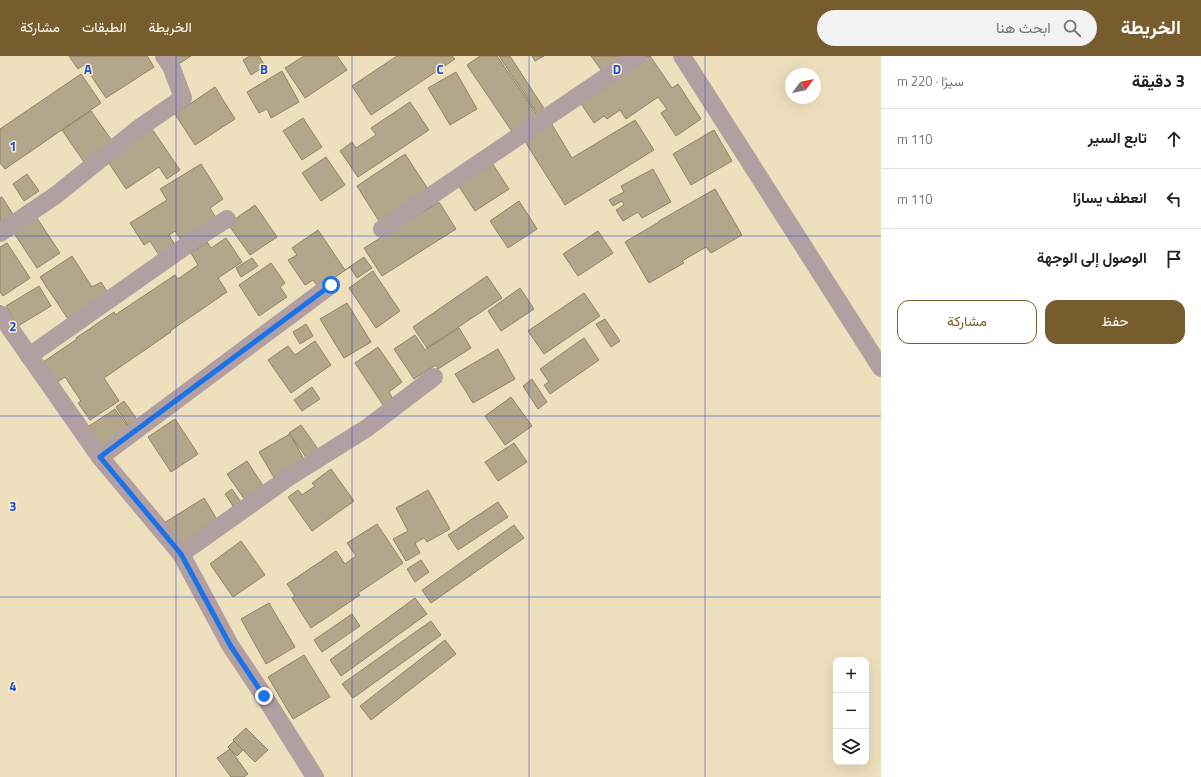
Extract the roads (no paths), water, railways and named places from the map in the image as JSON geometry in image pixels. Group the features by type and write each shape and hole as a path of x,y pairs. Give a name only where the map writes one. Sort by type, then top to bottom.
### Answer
{"street":[{"path":"0,233 56,195 139,128 183,98 170,66 164,56"},
{"path":"382,228 637,56"},
{"path":"682,56 881,368"},
{"path":"29,356 197,238 227,219"},
{"path":"100,457 331,285"},
{"path":"0,314 100,457 181,554 230,645 315,777"},
{"path":"181,554 292,475 367,428 434,377"}]}
